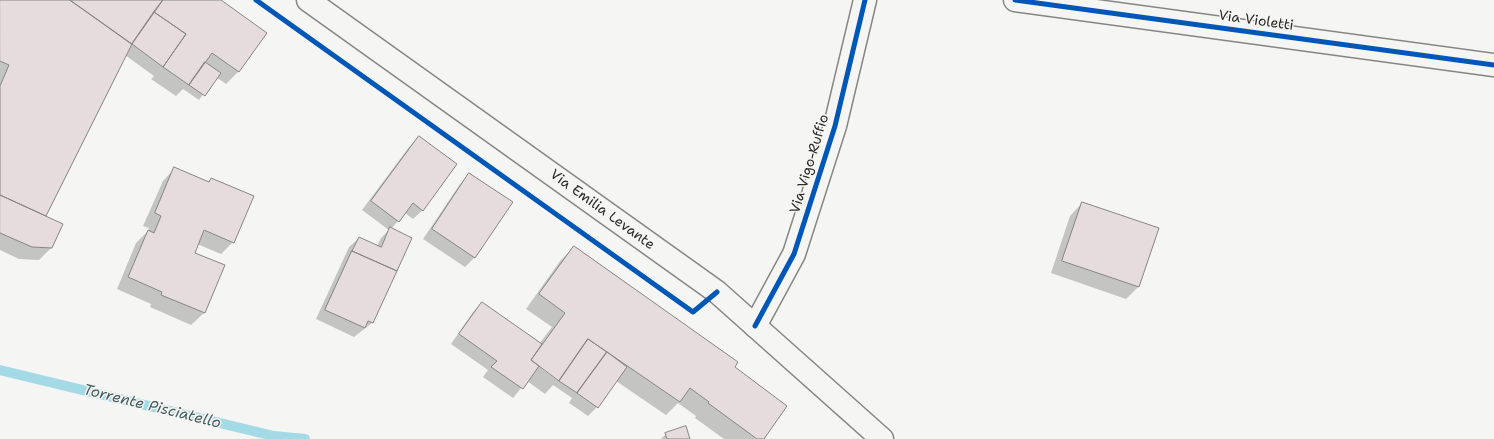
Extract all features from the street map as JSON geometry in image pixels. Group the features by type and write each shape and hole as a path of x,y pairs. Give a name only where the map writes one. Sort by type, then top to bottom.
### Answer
{"street":[{"name":"Via Emilia Levante","path":"308,0 717,292 882,439"},
{"name":"Via Vigo-Ruffio","path":"755,326 794,254 835,126 865,0"},
{"name":"Via Violetti","path":"1015,0 1494,65"}],"building":[{"path":"0,0 70,0 132,44 46,216 0,195 0,86 9,65 0,61"},
{"path":"70,0 163,0 132,44"},
{"path":"163,0 221,0 267,33 239,72 212,53 189,85 163,67 186,34 154,12"},
{"path":"154,12 186,34 163,67 132,44"},
{"path":"205,62 221,73 205,96 189,85"},
{"path":"419,136 457,164 423,211 413,203 399,222 371,201"},
{"path":"174,167 209,182 211,178 254,196 234,243 204,230 195,253 225,265 205,313 161,295 162,292 128,277 148,230 154,233 161,216 155,213"},
{"path":"469,173 513,202 475,258 432,229"},
{"path":"0,195 63,224 52,248 32,247 0,233"},
{"path":"1082,202 1159,228 1139,287 1062,261"},
{"path":"390,227 412,238 397,271 352,251 359,237 381,247"},
{"path":"574,246 738,362 735,367 787,406 764,439 757,439 690,388 680,402 588,339 559,381 531,360 565,313 539,294"},
{"path":"352,251 397,271 373,323 368,321 365,328 325,310"},
{"path":"482,302 542,344 531,360 539,366 523,389 491,367 497,361 459,334"},
{"path":"588,339 607,352 577,393 559,381"},
{"path":"607,352 627,367 598,408 577,393"},
{"path":"686,426 690,439 667,439 665,433"}],"waterway":[{"name":"Torrente Pisciatello","path":"0,370 274,436 305,439"}],"cycle path":[{"path":"256,0 693,312 717,292"},
{"path":"755,326 794,254 835,126 865,0"},
{"path":"1015,0 1494,65"}]}
